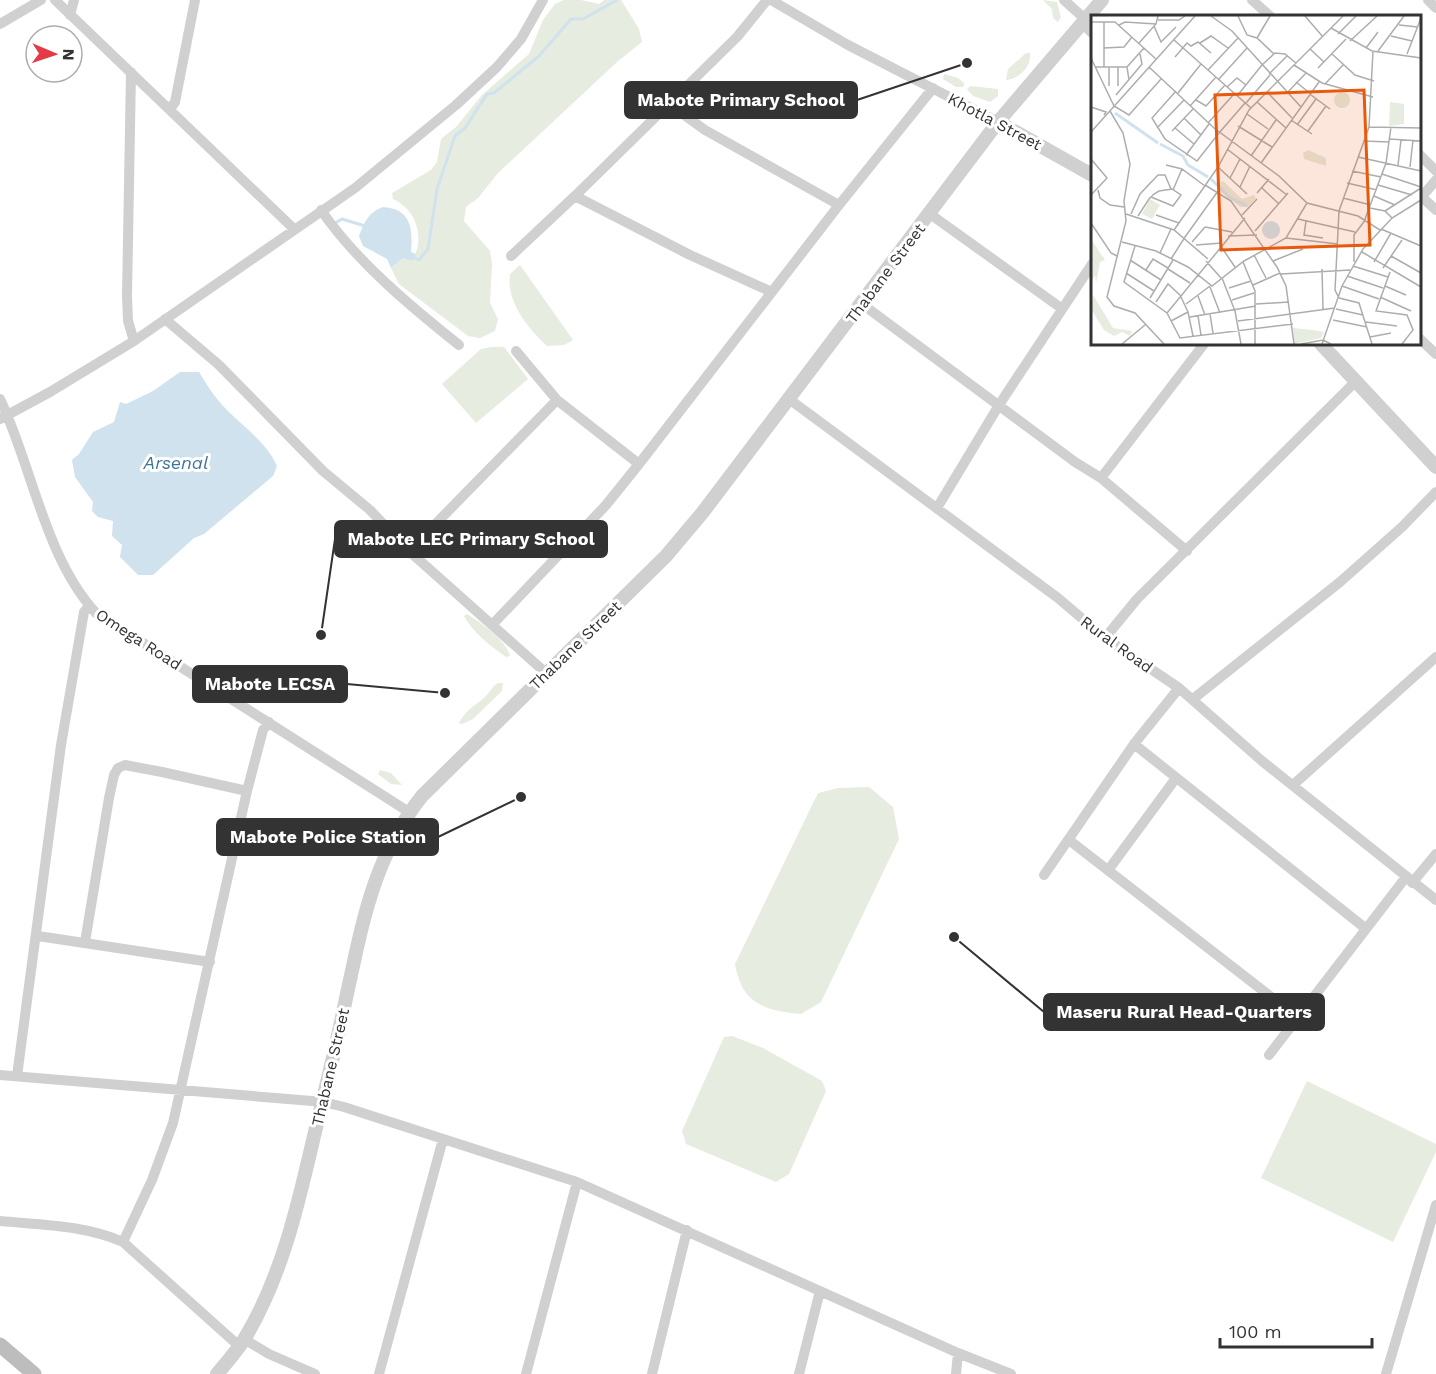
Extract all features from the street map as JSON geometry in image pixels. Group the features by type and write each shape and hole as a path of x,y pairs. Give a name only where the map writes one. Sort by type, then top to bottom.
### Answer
{"main road":[{"path":"0,1345 34,1374"}],"street":[{"path":"0,24 41,0"},
{"path":"55,0 294,229"},
{"path":"70,15 74,0"},
{"path":"170,109 175,102 195,0"},
{"path":"4,417 134,340 354,188 456,105 497,67 521,39 543,0"},
{"path":"511,256 737,37 769,0"},
{"name":"Khotla Street","path":"769,0 848,45 999,122 1091,174"},
{"path":"1064,0 1087,25"},
{"name":"Thabane Street","path":"1093,15 1102,0"},
{"path":"1252,0 1269,15"},
{"path":"1428,0 1436,8"},
{"name":"Thabane Street","path":"218,1374 242,1343 275,1278 324,1102 366,903 380,865 410,812 422,796 666,556 862,304 999,122 1087,25"},
{"path":"131,72 127,296 128,321 134,340"},
{"path":"492,625 606,505 639,465 839,205 933,88"},
{"path":"669,104 705,130 839,205"},
{"path":"1421,157 1436,171"},
{"path":"1436,180 1421,198 1436,210"},
{"path":"575,196 668,241 690,255 772,292"},
{"path":"321,210 331,225 379,274 459,345"},
{"path":"930,214 1061,308"},
{"path":"938,508 999,405 1091,265"},
{"path":"862,304 1101,478 1187,551"},
{"path":"165,319 219,365 316,464 370,510 409,551 546,674"},
{"path":"1421,341 1436,354"},
{"path":"1101,478 1203,345"},
{"path":"1322,345 1436,466"},
{"path":"516,351 557,400 639,465"},
{"path":"1105,638 1137,599 1356,381"},
{"name":"Omega Road","path":"0,399 4,417 64,564 89,606 106,622 410,812"},
{"name":"Rural Road","path":"789,399 1058,598 1105,638 1179,688 1262,761 1436,900"},
{"path":"409,551 557,400"},
{"path":"1193,699 1340,582 1402,527 1436,492"},
{"path":"17,1076 38,936 61,745 84,612 89,606"},
{"path":"1293,785 1435,661"},
{"path":"1044,875 1134,744 1179,688"},
{"path":"123,1242 152,1180 173,1123 247,791 263,729 268,722"},
{"path":"1134,744 1365,928"},
{"path":"85,942 111,790 118,768 125,765 247,791"},
{"path":"1108,870 1176,778"},
{"path":"1069,840 1297,1017"},
{"path":"1269,1055 1365,928 1436,854"},
{"path":"38,936 210,962"},
{"path":"0,1075 181,1092 324,1102 577,1182 958,1353 1011,1374"},
{"path":"378,1374 443,1138"},
{"path":"526,1374 577,1182"},
{"path":"1386,1374 1436,1205"},
{"path":"0,1221 100,1232 123,1242 242,1343 315,1374"},
{"path":"652,1374 687,1230"},
{"path":"799,1374 819,1291"},
{"path":"956,1374 958,1353"}],"shaded area":[{"path":"564,0 581,0 599,4 604,0 621,0 639,29 642,42 617,62 498,173 478,198 466,207 464,221 490,251 492,264 490,303 498,319 495,331 480,338 468,336 399,284 391,268 403,258 412,261 418,243 418,234 413,217 408,210 393,199 392,193 431,170 437,162 441,139 456,127 482,95 529,54 543,20 555,4"},
{"path":"1043,0 1057,2 1061,17 1058,22 1053,18 1052,9"},
{"path":"1026,53 1030,53 1027,67 1016,77 1006,80 1008,69"},
{"path":"944,74 958,78 964,83 963,87 956,87 943,79"},
{"path":"970,86 998,89 998,96 990,102 973,96 967,89"},
{"path":"520,265 573,340 564,345 547,346 526,323 511,295 510,274"},
{"path":"504,347 528,379 476,423 442,384 481,349"},
{"path":"467,614 499,638 510,656 506,657 478,634 464,616"},
{"path":"498,683 503,683 502,691 473,719 459,723 467,712"},
{"path":"380,770 391,773 402,785 391,784 378,774"},
{"path":"869,787 893,807 899,839 821,1002 801,1014 766,1007 749,996 743,988 735,964 818,793 838,788"},
{"path":"732,1036 763,1048 822,1081 826,1091 789,1174 776,1182 686,1144 682,1131 724,1037"},
{"path":"1307,1081 1436,1144 1436,1152 1393,1242 1261,1178"}],"water":[{"path":"383,207 405,216 410,228 411,252 416,254 412,261 403,258 391,268 387,259 363,246 359,236 368,218"},
{"name":"Arsenal","path":"180,372 199,372 226,409 263,445 277,466 273,476 204,534 194,538 153,575 138,575 120,557 122,545 112,536 113,521 98,517 92,511 93,502 75,477 72,460 79,454 93,432 114,422 120,402 126,404 153,391"}],"waterway":[{"path":"410,256 419,260 428,249 437,189 455,136 465,128 487,94 494,93 539,56 571,19 583,19 617,0"},
{"path":"335,223 342,219 365,226"}],"place":[{"name":"Mabote Primary School","path":"967,63"},
{"name":"Mabote LEC Primary School","path":"321,635"},
{"name":"Mabote LECSA","path":"445,693"},
{"name":"Mabote Police Station","path":"521,797"},
{"name":"Maseru Rural Head-Quarters","path":"954,937"}]}
